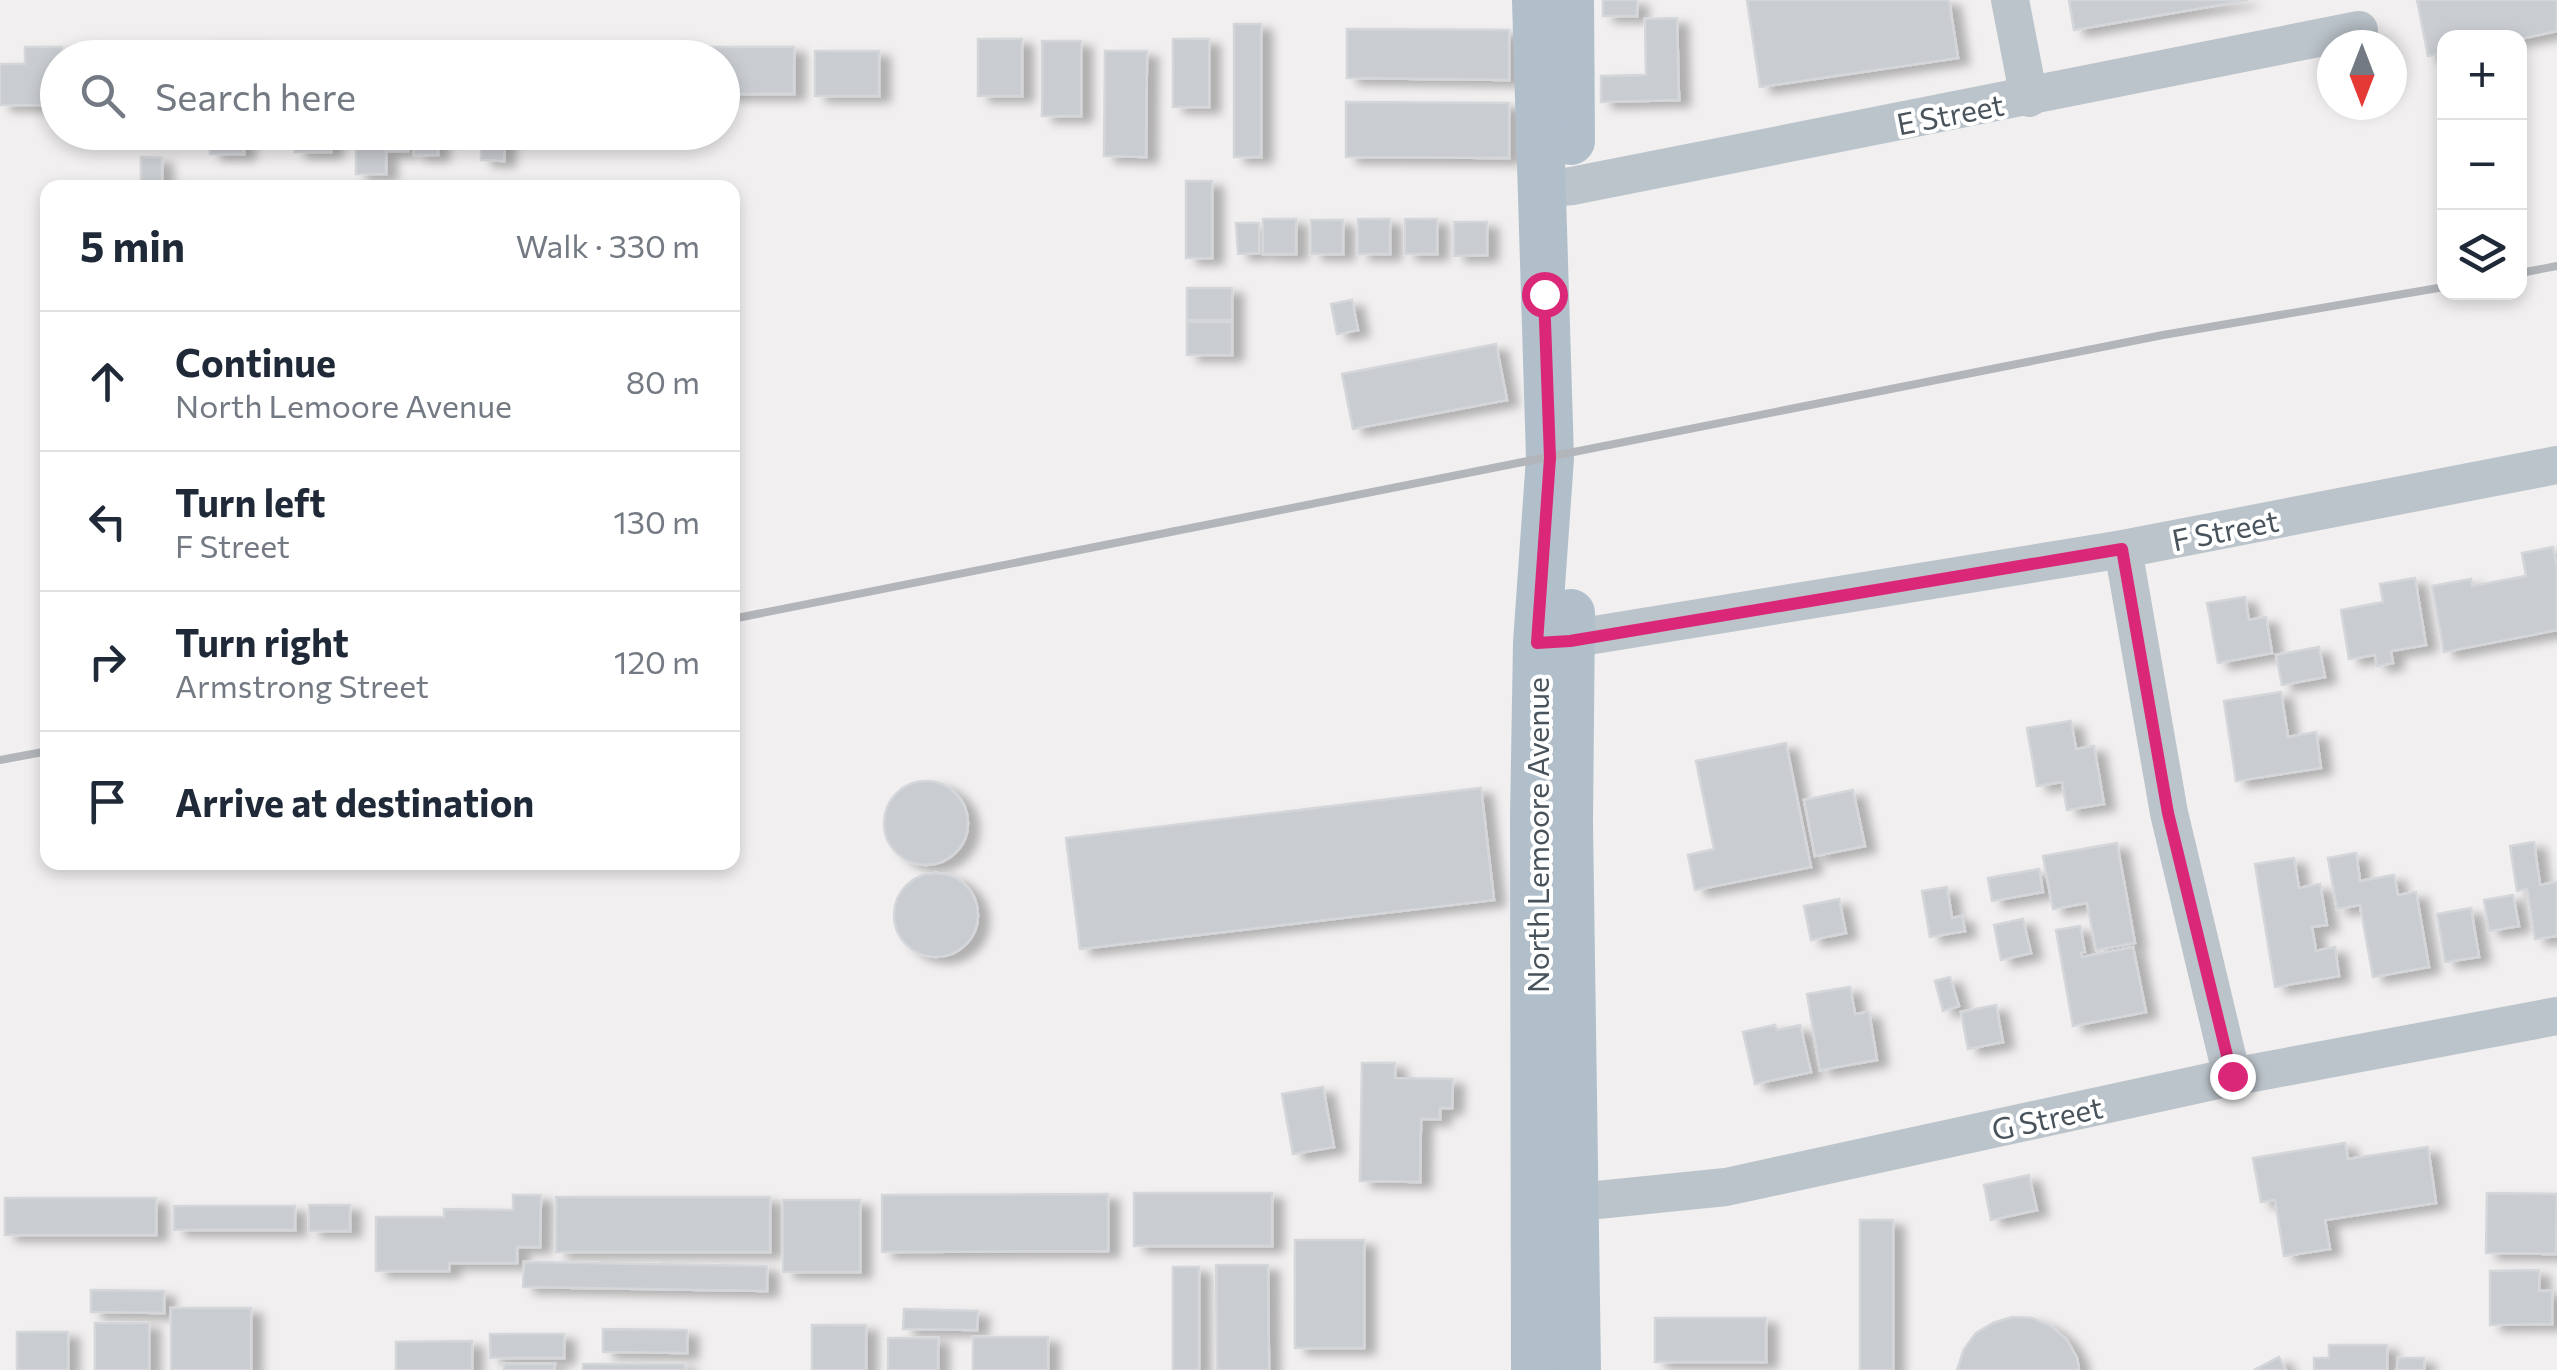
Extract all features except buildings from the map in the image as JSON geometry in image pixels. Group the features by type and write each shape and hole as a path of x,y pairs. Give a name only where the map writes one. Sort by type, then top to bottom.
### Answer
{"main road":[{"name":"North Lemoore Avenue","path":"1535,1370 1555,1204 1554,642 1577,453 1536,0"},
{"name":"North Lemoore Avenue","path":"1556,188 1570,0"},
{"name":"North Lemoore Avenue","path":"1555,1204 1577,1370"}],"street":[{"path":"2010,0 2029,98"},
{"name":"E Street","path":"1556,188 2317,39"},
{"name":"F Street","path":"1554,642 2122,549 2557,465"},
{"path":"2122,549 2168,813 2232,1076"},
{"name":"G Street","path":"1555,1204 1726,1187 2232,1076 2557,1016"}],"railway":[{"path":"2527,272 2557,266"},
{"path":"740,617 2163,335 2437,288"},
{"path":"0,760 40,752"}],"route":[{"path":"1544,294 1550,458 1537,643 1570,641 2122,549 2168,813 2232,1076"}]}
